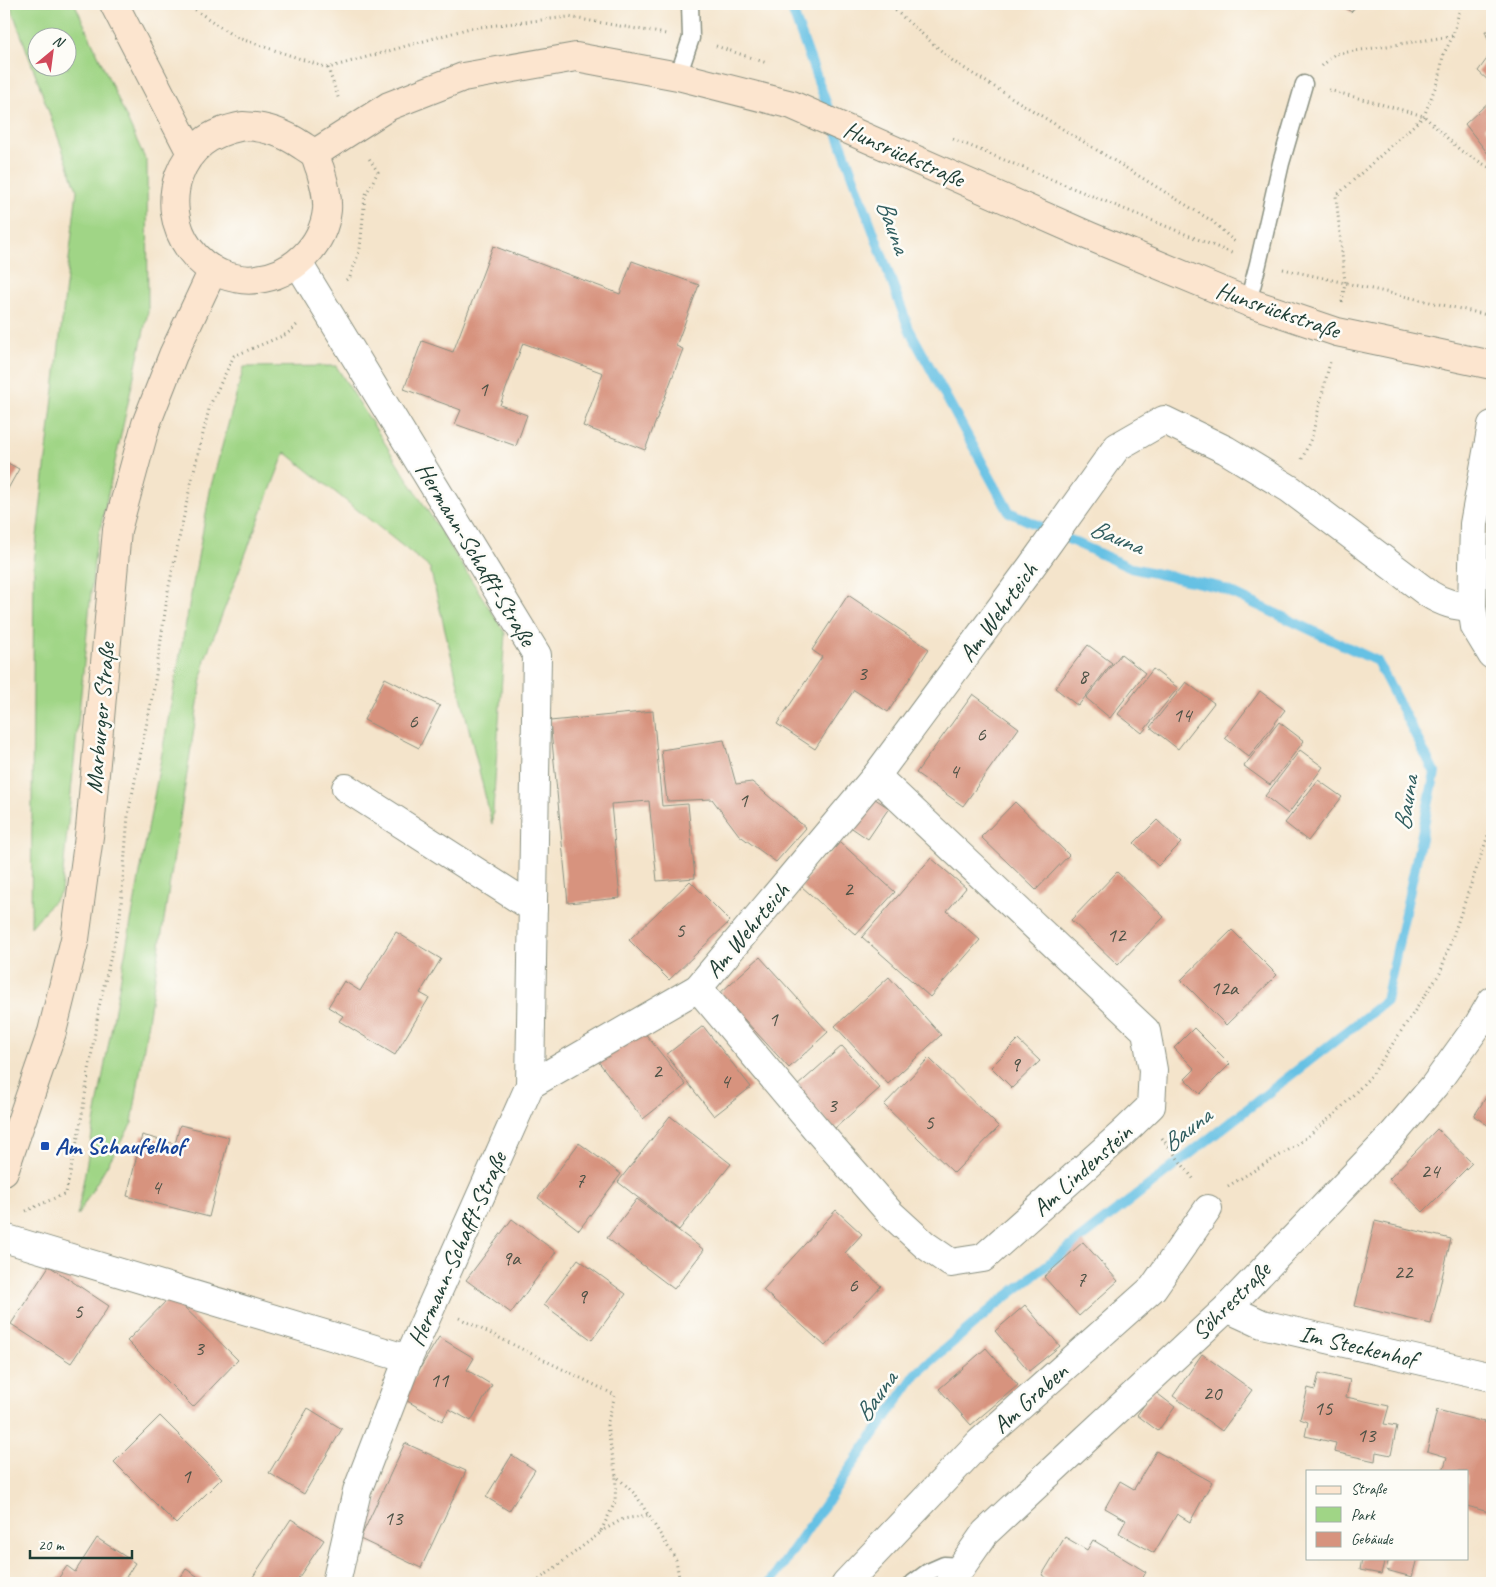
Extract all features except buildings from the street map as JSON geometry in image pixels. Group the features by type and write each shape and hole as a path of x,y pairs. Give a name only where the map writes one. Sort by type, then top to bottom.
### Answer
{"street":[{"path":"114,4 191,153"},
{"name":"Hunsrückstraße","path":"314,154 389,106 463,77 576,57 678,76 792,105 1089,236 1248,302 1337,332 1492,365"},
{"path":"243,126 258,126 287,136 314,154 324,182 327,196 327,211 324,226 317,240 309,253 298,263 285,271 257,280 242,279 227,276 213,270 189,250 181,238 175,217 174,194 176,180 183,166 191,153 203,142 215,134 229,129 243,126"},
{"name":"Hermann-Schafft-Straße","path":"298,263 537,655 530,1085 408,1359 357,1491 336,1583"},
{"name":"Marburger Straße","path":"4,1171 52,1032 75,939 90,829 117,530 146,424 173,355 213,270"},
{"name":"Am Wehrteich","path":"530,1085 698,988 876,776 1031,567 1117,447 1164,420 1226,450 1290,490 1428,594 1454,606 1472,607"},
{"path":"1492,425 1474,524 1472,607 1475,627 1492,655"},
{"name":"Am Lindenstein","path":"698,988 818,1131 890,1213 924,1246 951,1263 983,1258 1115,1141 1151,1106 1153,1070 1146,1031 876,776"},
{"path":"346,788 534,908"},
{"name":"Söhrestraße","path":"956,1575 985,1533 1227,1308 1389,1139 1434,1086 1478,1025 1492,1000"},
{"name":"Am Graben","path":"846,1583 979,1443 1154,1288 1208,1209"},
{"path":"4,1238 408,1359"},
{"name":"Im Steckenhof","path":"1227,1308 1262,1324 1492,1377"}],"lane":[{"path":"678,76 691,38 690,4"},
{"path":"1248,302 1281,163 1304,84"},
{"path":"913,1583 928,1572 944,1565 956,1575"}],"path":[{"path":"187,4 235,38 328,68"},
{"path":"888,4 954,62 1212,221 1258,264"},
{"path":"1345,282 1336,196 1424,116 1440,75 1443,55 1453,36 1461,4"},
{"path":"1304,84 1335,54 1453,36"},
{"path":"1304,84 1424,116 1461,152 1492,169"},
{"path":"946,136 1258,264 1492,316"},
{"path":"22,1214 66,1193 80,1127 99,1007 120,917 128,815 154,688 168,591 210,405 234,356 287,334 321,302"},
{"path":"1290,490 1312,436 1330,363"},
{"path":"1208,1209 1231,1183 1297,1145 1337,1112 1372,1074 1440,973 1492,824"},
{"path":"1160,1136 1197,1182"},
{"path":"432,1304 615,1395 607,1425 616,1476 615,1502 600,1533"},
{"path":"616,1476 636,1496 676,1560 680,1583"},
{"path":"535,1583 600,1533 623,1519 648,1515"}],"green space":[{"path":"10,4 75,4 147,163 148,312 95,553 61,892 31,927 34,563 77,190 37,78 78,78 78,28 28,28 28,54"},
{"path":"336,366 505,633 492,824 430,568 285,452 205,659 132,1123 77,1216 211,486 244,367"}],"waterway":[{"name":"Bauna","path":"770,1583 916,1374 997,1304 1386,1001 1435,773 1377,661 1219,587 1131,568 1009,512 909,329 790,4"}],"place":[{"name":"Am Schaufelhof","path":"45,1146"}]}
